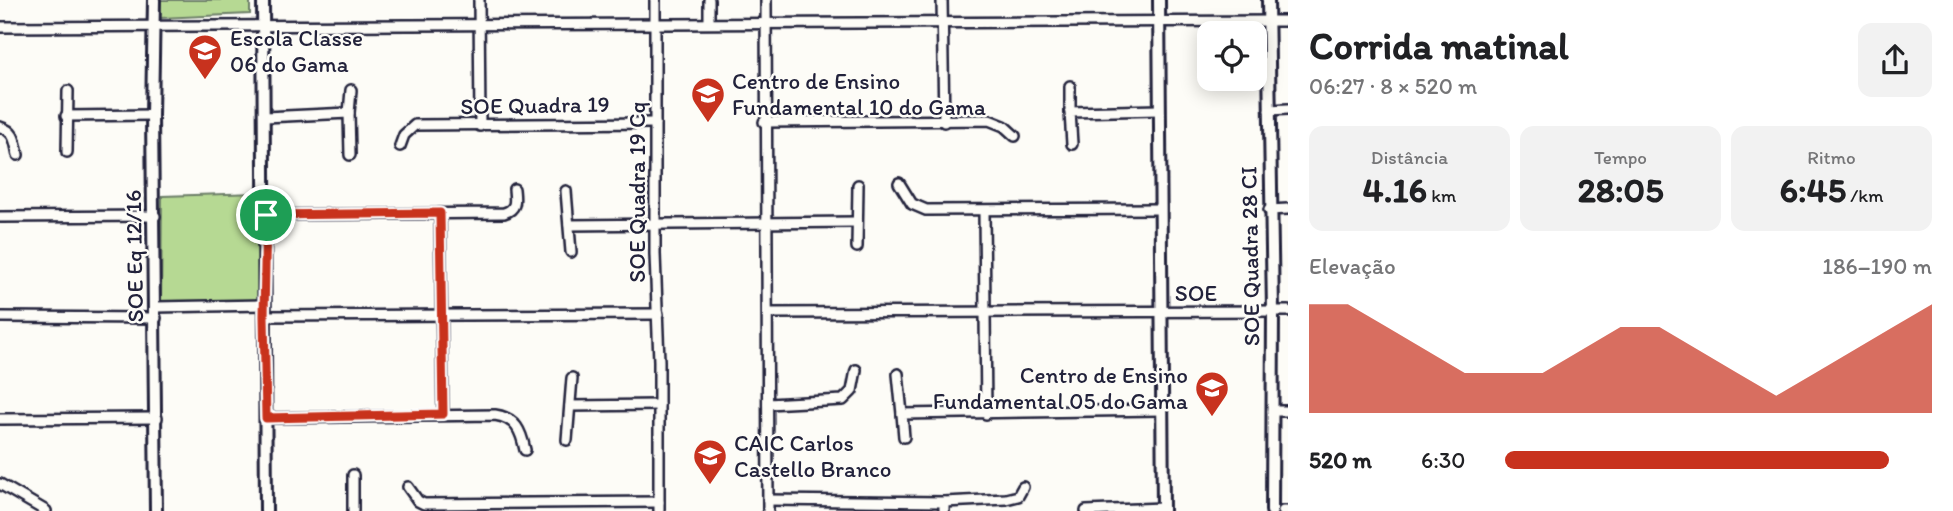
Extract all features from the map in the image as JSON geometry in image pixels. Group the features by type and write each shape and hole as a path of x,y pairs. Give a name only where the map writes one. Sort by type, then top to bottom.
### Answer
{"street":[{"name":"SOE Eq 12/16","path":"154,0 152,115 156,511"},
{"path":"263,0 267,511"},
{"path":"479,0 480,126"},
{"path":"655,0 656,22"},
{"path":"709,0 709,22"},
{"path":"766,0 764,122 769,313 768,511"},
{"path":"942,0 944,122"},
{"path":"1086,511 1163,510 1159,0"},
{"name":"SOE Quadra 28 CI","path":"1268,0 1269,210 1273,311 1272,511"},
{"path":"0,27 1288,21"},
{"name":"SOE Quadra 19 Cq","path":"656,22 655,254 659,361 659,507"},
{"path":"1070,86 1072,144"},
{"path":"350,155 351,90"},
{"path":"67,152 68,91"},
{"path":"1269,110 1288,109"},
{"path":"1070,112 1159,110"},
{"path":"265,117 349,113"},
{"path":"66,116 152,115"},
{"path":"764,122 989,120 1004,126 1015,136"},
{"name":"SOE Quadra 19","path":"400,146 404,135 415,125 655,123"},
{"path":"0,127 8,129 14,136 18,155"},
{"path":"898,183 918,208 984,211 1160,209"},
{"path":"857,247 858,185"},
{"path":"266,215 504,213 513,209 516,204 514,189"},
{"path":"566,191 571,252"},
{"path":"1269,210 1288,209"},
{"path":"984,211 986,414"},
{"path":"440,213 443,414"},
{"path":"0,217 155,216"},
{"path":"569,225 856,222"},
{"path":"0,317 264,310 440,316 658,314"},
{"name":"SOE","path":"769,313 1288,311"},
{"path":"768,404 843,400 852,391 856,370"},
{"path":"898,374 904,438"},
{"path":"567,440 572,378"},
{"path":"570,406 659,405"},
{"path":"902,414 1161,410"},
{"path":"1272,411 1288,411"},
{"path":"266,418 443,414 505,416 518,426 525,450"},
{"path":"0,419 157,418"},
{"path":"352,511 353,475"},
{"path":"0,484 46,511"},
{"path":"408,487 418,501 424,504 485,507 659,507"},
{"path":"768,500 944,506 1006,499 1018,496 1023,487"},
{"path":"1283,511 1288,511"}],"green space":[{"path":"160,0 250,0 250,14 160,18"},
{"path":"258,193 257,301 161,303 162,196"}],"place":[{"name":"Escola Classe 06 do Gama","path":"205,81"},
{"name":"Centro de Ensino Fundamental 10 do Gama","path":"708,124"},
{"name":"Centro de Ensino Fundamental 05 do Gama","path":"1212,418"},
{"name":"CAIC Carlos Castello Branco","path":"710,486"}],"route":[{"path":"440,213 443,414 266,418 266,215 440,213"}]}
